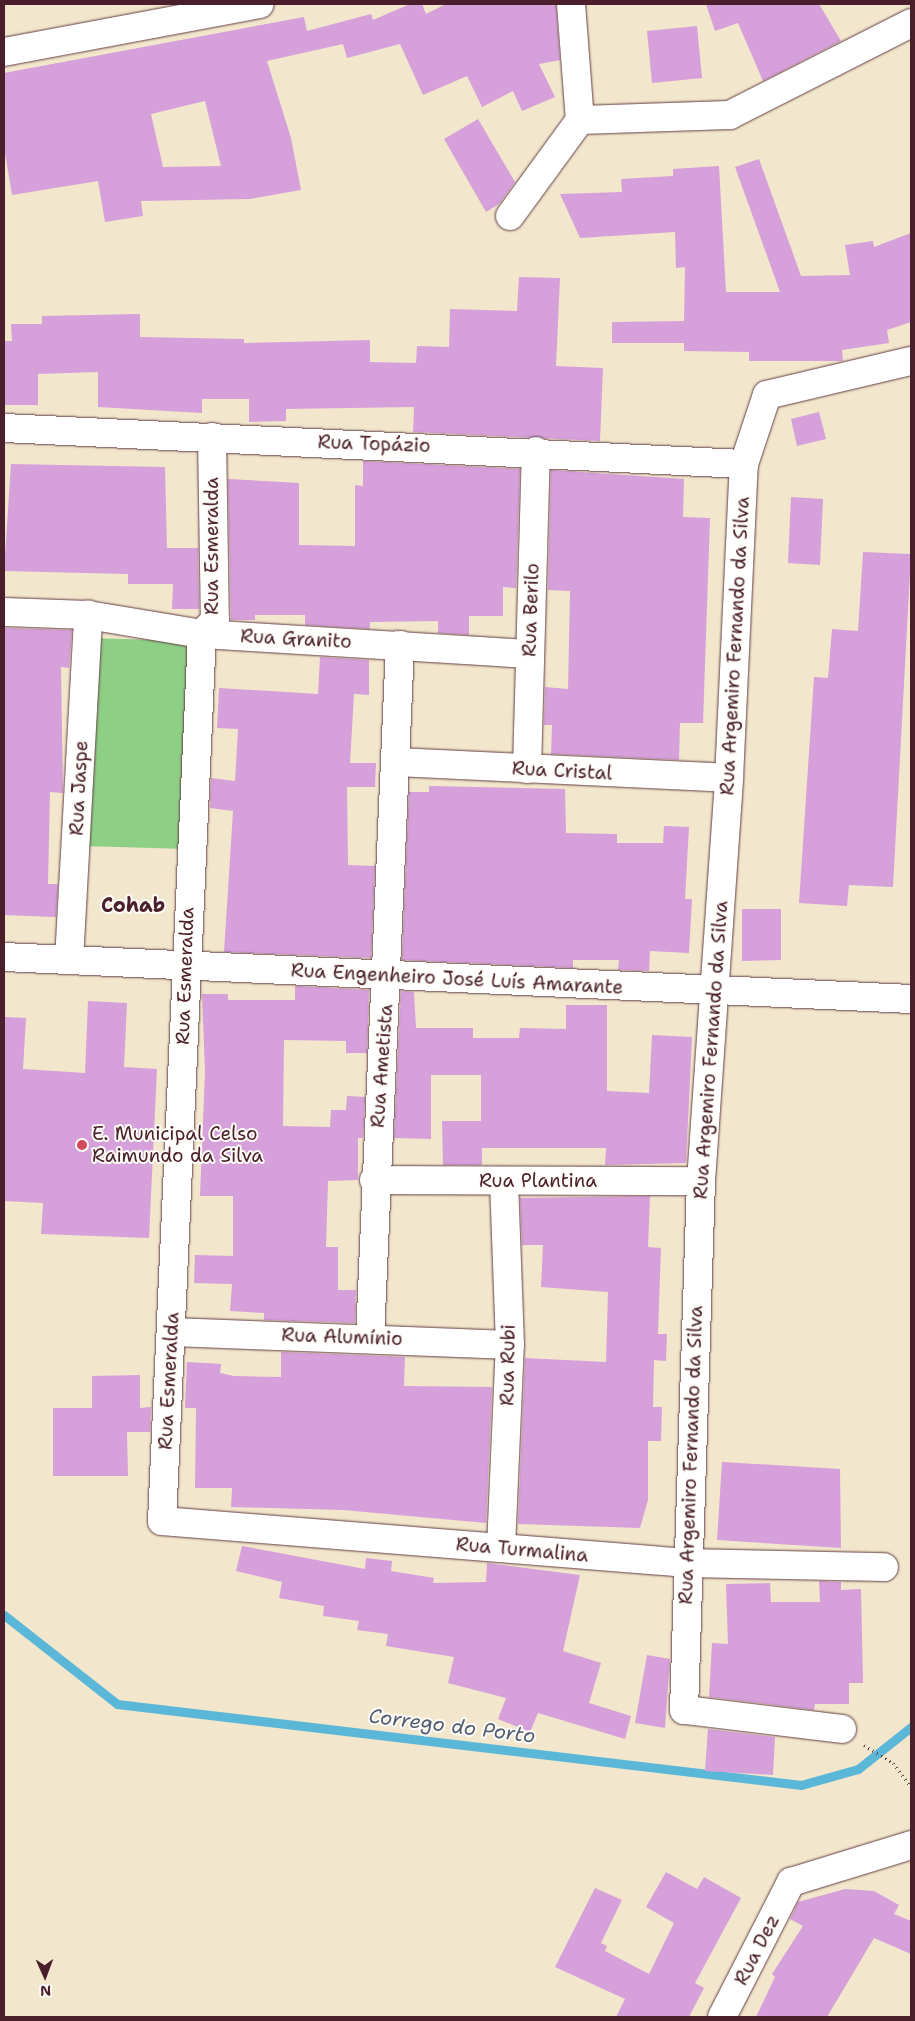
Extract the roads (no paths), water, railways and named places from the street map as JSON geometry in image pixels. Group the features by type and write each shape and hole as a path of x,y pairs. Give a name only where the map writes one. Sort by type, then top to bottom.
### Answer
{"street":[{"path":"4,52 260,4"},
{"path":"510,216 580,120 571,4"},
{"path":"580,120 730,115 911,23"},
{"name":"Rua Argemiro Fernando da Silva","path":"849,1735 684,1710 687,1563 701,1181 716,991 729,778 744,464 768,395 911,361"},
{"name":"Rua Topázio","path":"4,428 536,451 744,464"},
{"name":"Rua Esmeralda","path":"162,1521 173,1332 185,966 202,634 216,620 212,437"},
{"name":"Rua Berilo","path":"527,769 536,451"},
{"name":"Rua Granito","path":"4,612 88,616 202,634 529,654"},
{"name":"Rua Jaspe","path":"69,960 88,616"},
{"name":"Rua Ametista","path":"370,1338 374,1180 389,976 400,645"},
{"name":"Rua Cristal","path":"395,762 729,778"},
{"name":"Rua Engenheiro José Luís Amarante","path":"4,957 911,999"},
{"name":"Rua Plantina","path":"374,1180 701,1181"},
{"name":"Rua Rubi","path":"501,1548 510,1345 504,1181"},
{"name":"Rua Alumínio","path":"173,1332 370,1338 510,1345"},
{"name":"Rua Turmalina","path":"162,1521 687,1563 884,1567"},
{"name":"Rua Dez","path":"722,2017 791,1882 911,1845"}],"waterway":[{"name":"Corrego do Porto","path":"4,1615 117,1704 801,1785 858,1769 911,1727"}],"place":[{"name":"E. Municipal Celso Raimundo da Silva","path":"82,1145"}],"district":[{"name":"Cohab","path":"133,905"}]}
